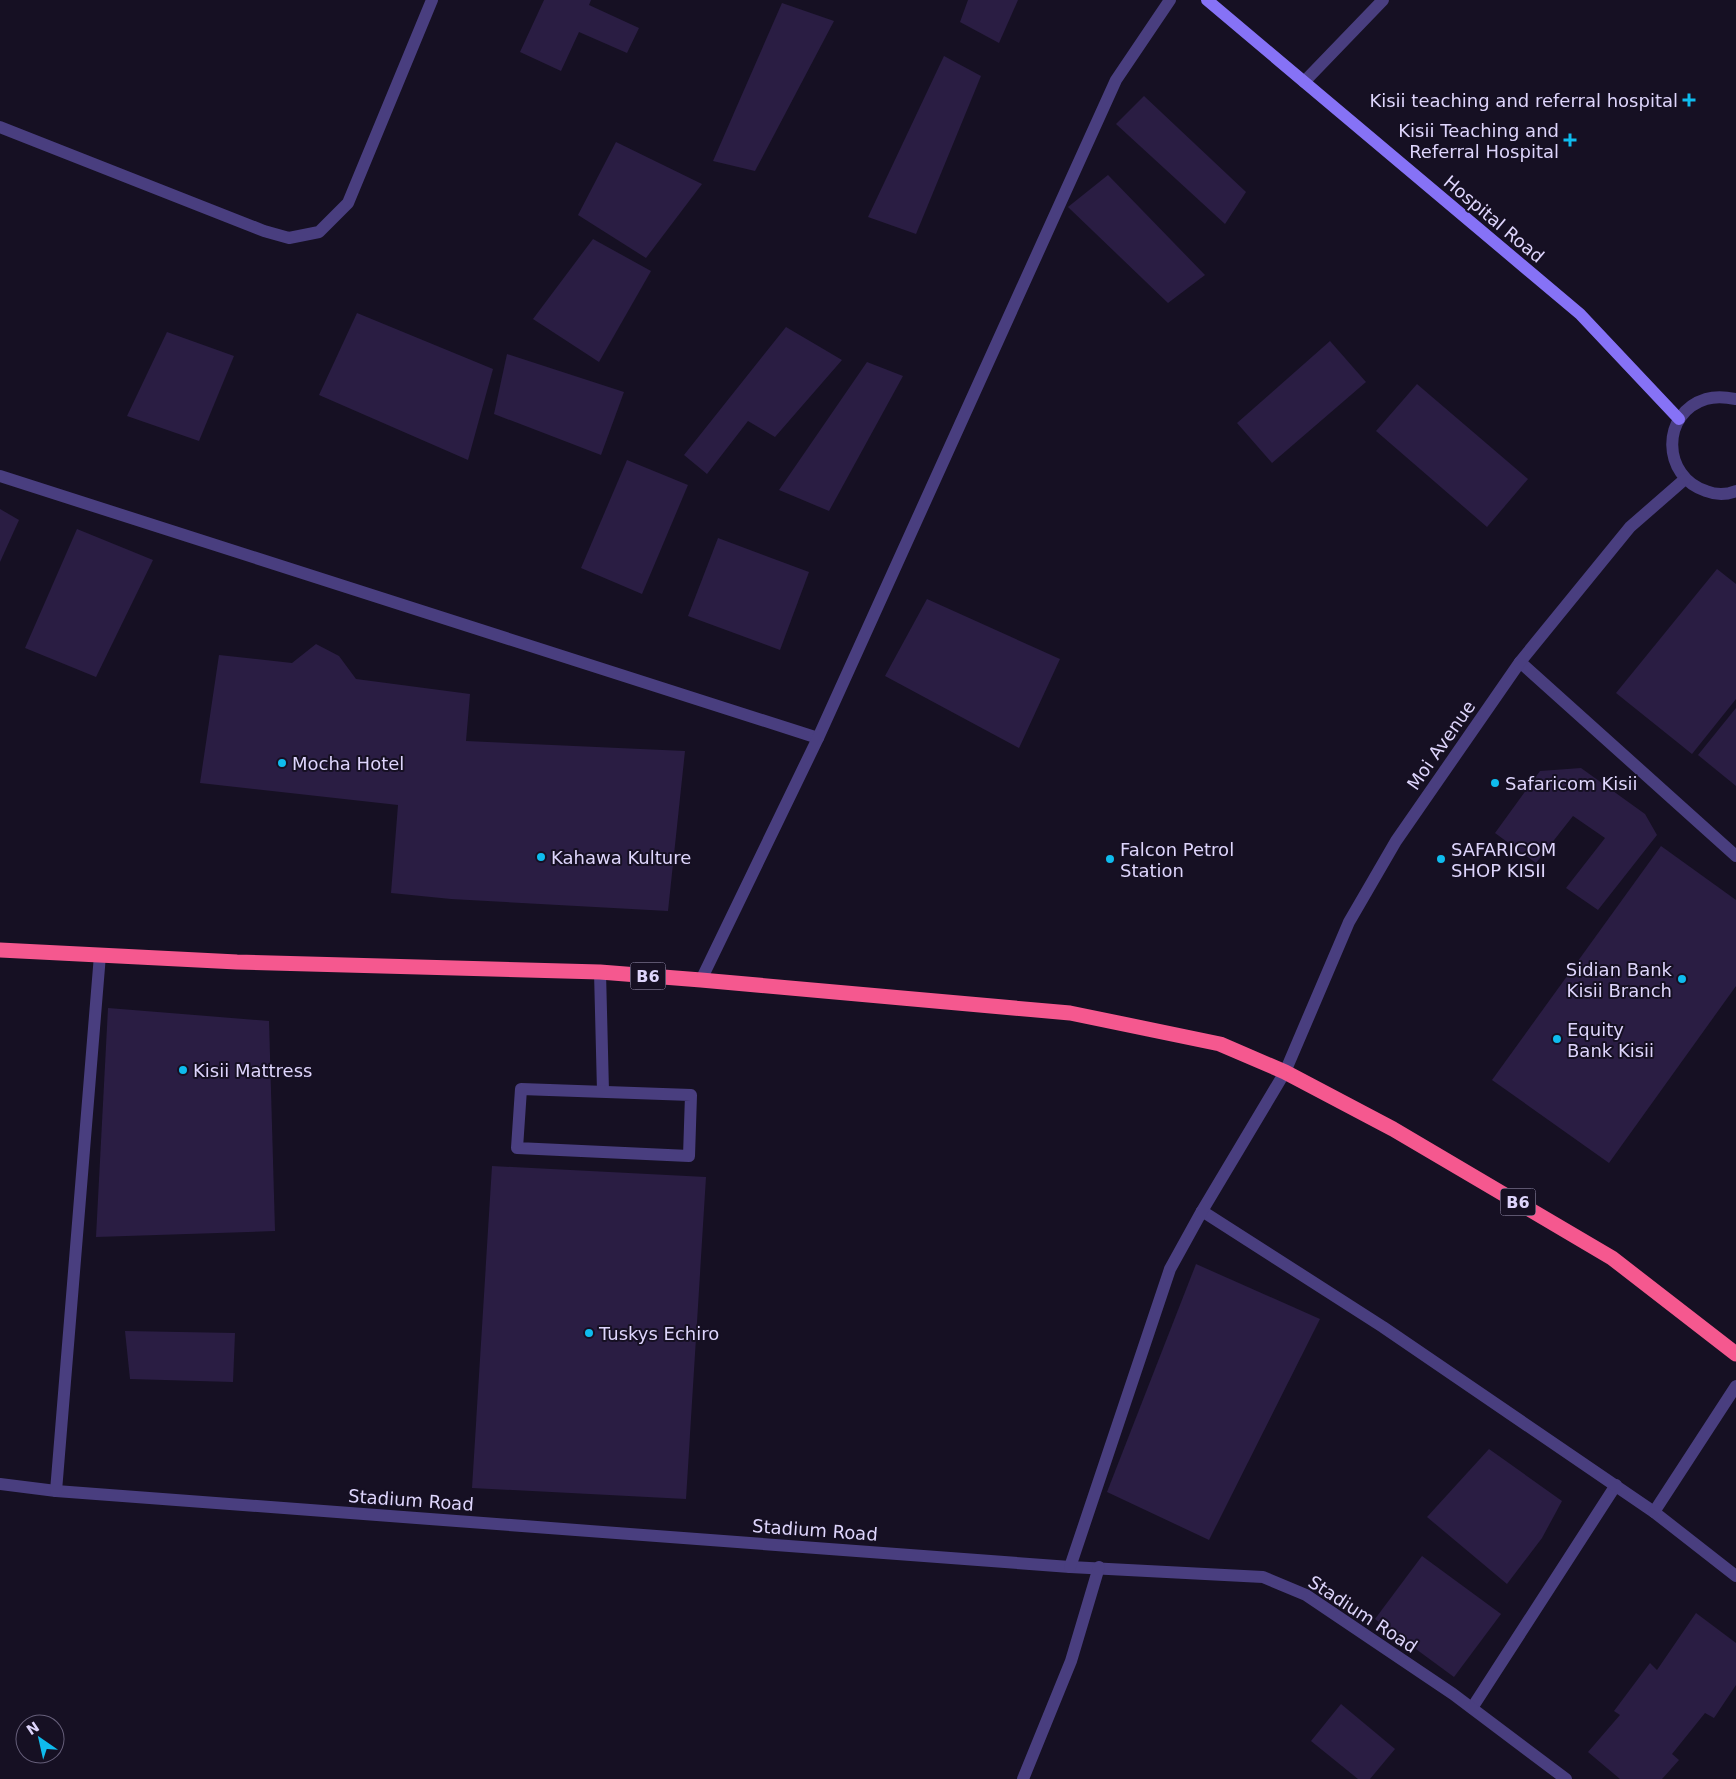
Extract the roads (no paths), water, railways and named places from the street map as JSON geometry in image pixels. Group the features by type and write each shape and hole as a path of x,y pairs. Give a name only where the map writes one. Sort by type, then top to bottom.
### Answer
{"highway":[{"name":"B6","path":"0,950 305,965 600,972 1070,1013 1220,1044 1285,1072 1393,1129 1612,1258 1736,1354"}],"street":[{"path":"0,127 264,230 289,238 319,232 348,203 432,0"},
{"path":"701,980 818,738 1116,80 1170,0"},
{"name":"Hospital Road","path":"1207,0 1580,314 1680,419"},
{"path":"1304,82 1383,0"},
{"path":"1736,399 1721,396 1705,399 1690,407 1680,419 1673,434 1672,451 1676,466 1685,480 1698,489 1714,494 1730,494 1736,491"},
{"path":"0,476 818,738"},
{"name":"Moi Avenue","path":"1070,1567 1170,1269 1202,1211 1285,1072 1349,922 1396,841 1520,662 1630,527 1685,480"},
{"path":"1520,662 1736,856"},
{"path":"56,1491 100,955"},
{"path":"600,972 603,1091"},
{"path":"521,1089 603,1091 691,1095 689,1156 517,1148 521,1089"},
{"path":"1202,1211 1383,1327 1616,1485 1736,1576"},
{"path":"1654,1512 1736,1386"},
{"name":"Stadium Road","path":"0,1484 56,1491 1070,1567 1099,1567 1262,1577 1306,1595 1472,1708 1566,1779"},
{"path":"1472,1708 1616,1485"},
{"path":"1023,1779 1072,1661 1099,1567"}],"place":[{"name":"Kisii teaching and referral hospital","path":"1689,100"},
{"name":"Kisii Teaching and Referral Hospital","path":"1570,140"},
{"name":"Mocha Hotel","path":"282,763"},
{"name":"Safaricom Kisii","path":"1495,783"},
{"name":"Kahawa Kulture","path":"541,857"},
{"name":"Falcon Petrol Station","path":"1110,859"},
{"name":"SAFARICOM SHOP KISII","path":"1441,859"},
{"name":"Sidian Bank Kisii Branch","path":"1682,979"},
{"name":"Equity Bank Kisii","path":"1557,1039"},
{"name":"Kisii Mattress","path":"183,1070"},
{"name":"Tuskys Echiro","path":"589,1333"}]}
